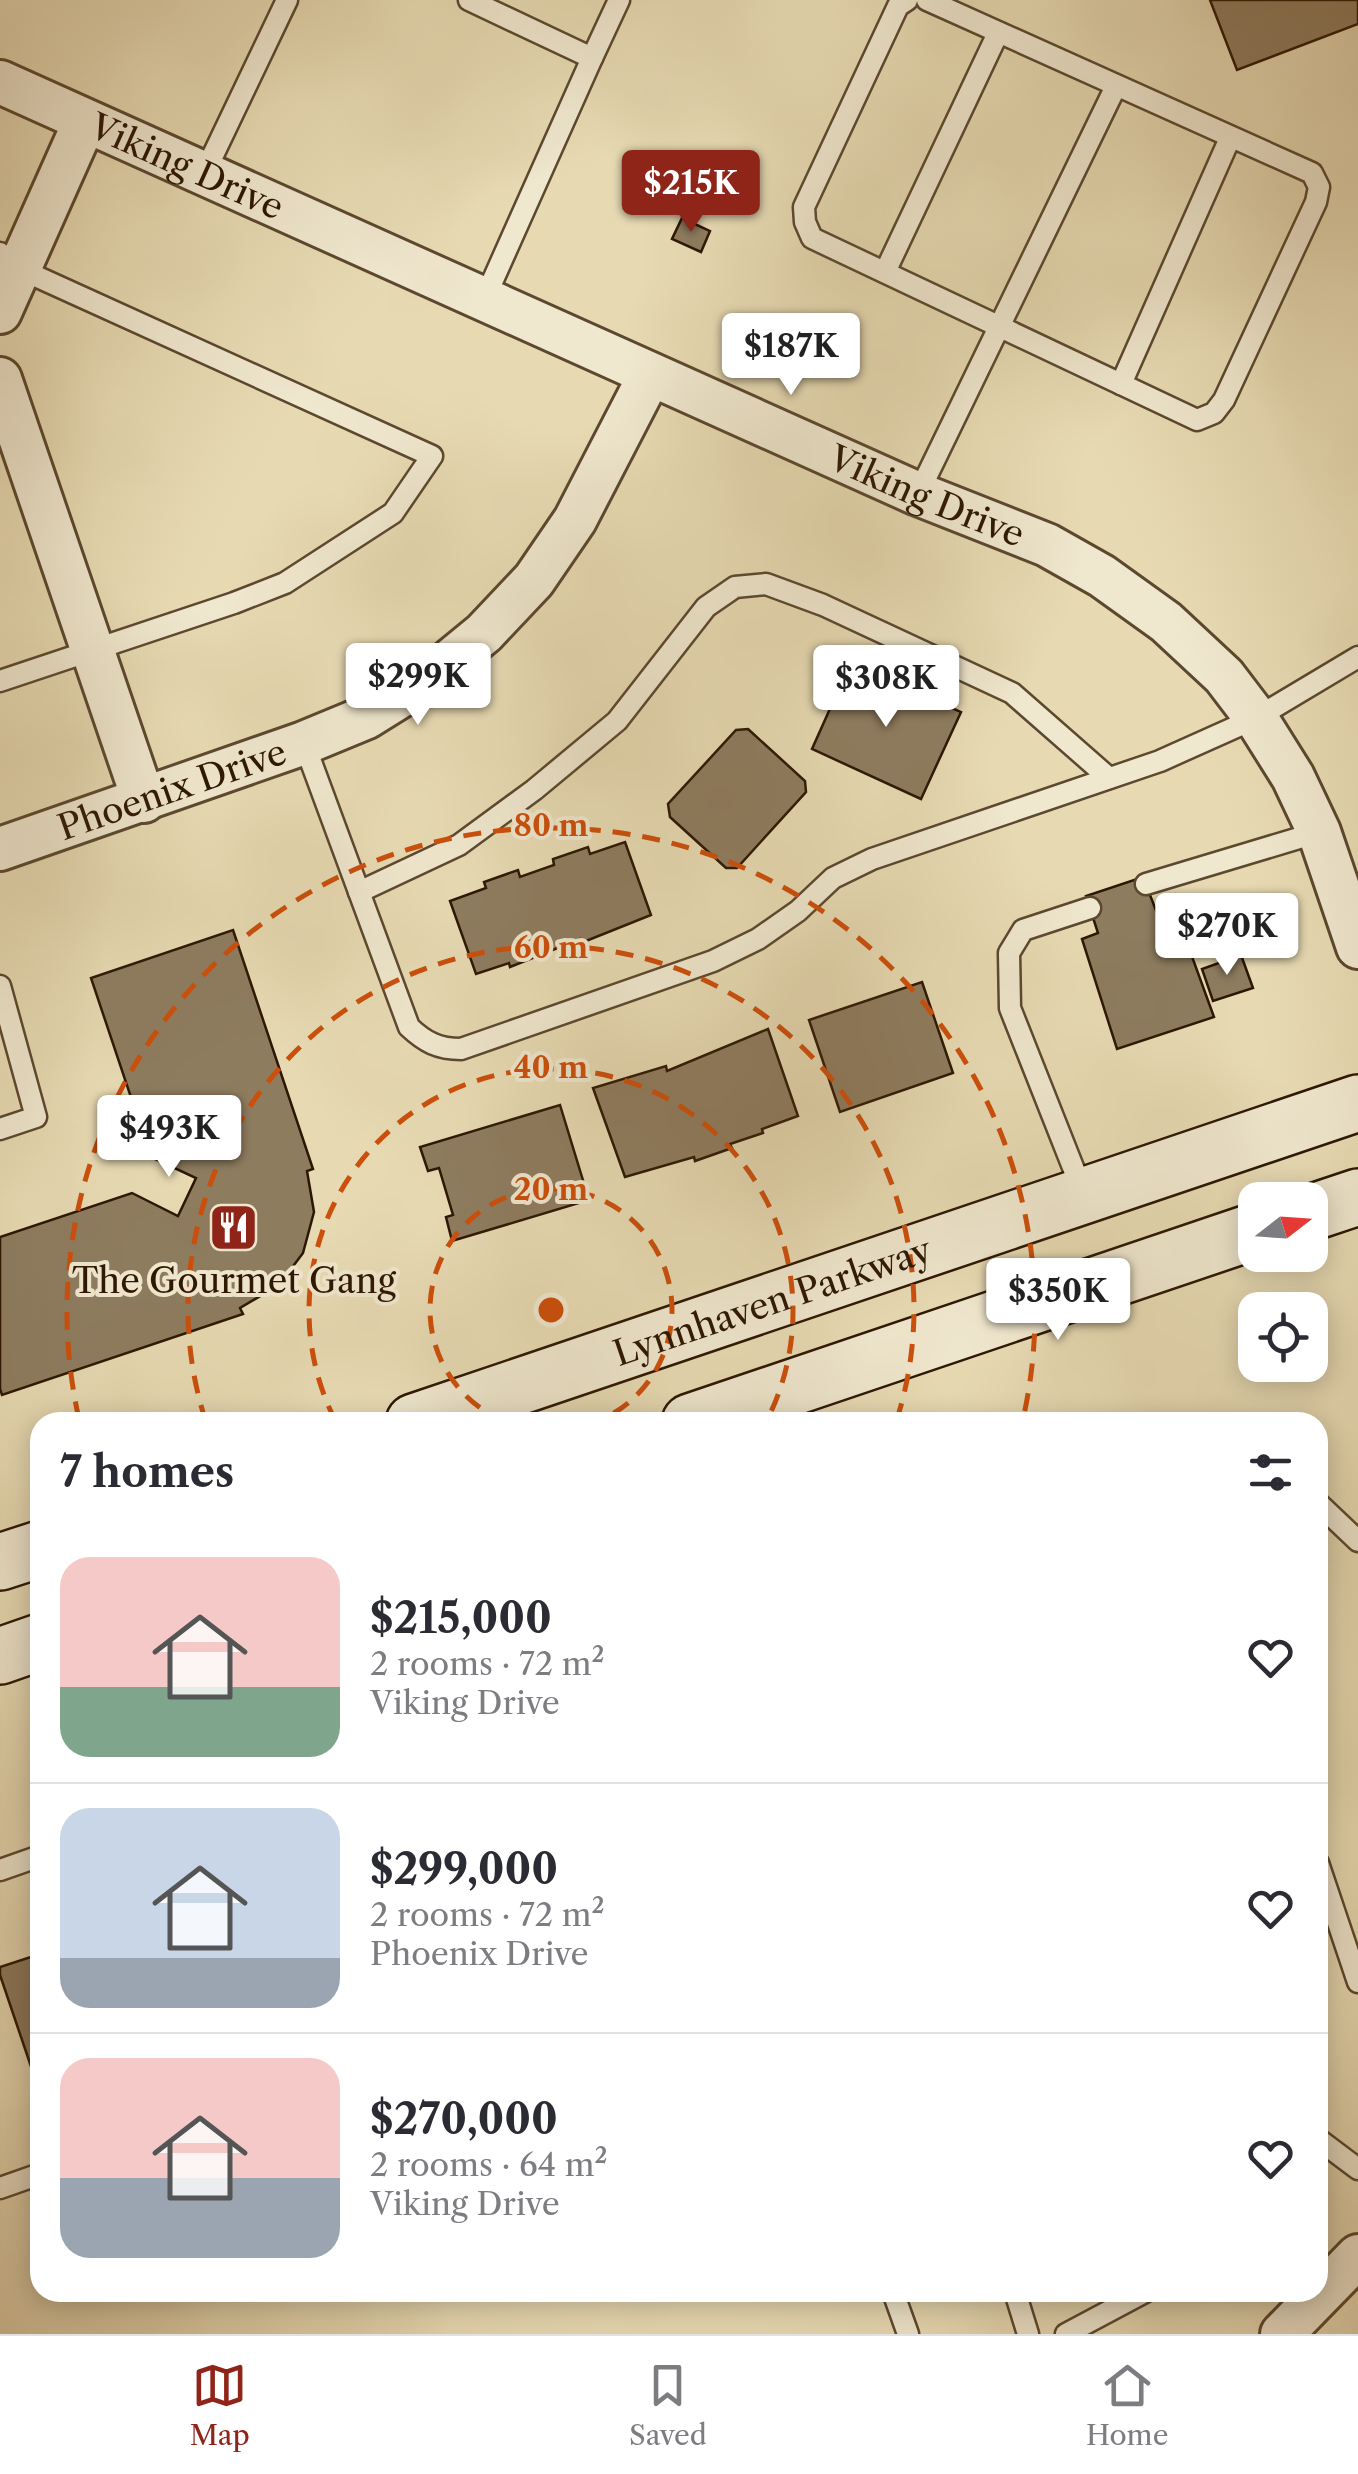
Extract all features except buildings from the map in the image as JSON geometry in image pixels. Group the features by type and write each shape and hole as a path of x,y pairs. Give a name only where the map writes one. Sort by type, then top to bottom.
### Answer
{"main road":[{"name":"Lynnhaven Parkway","path":"444,1412 1358,1103"},
{"path":"1328,1207 1358,1197"},
{"path":"720,1412 1238,1238"},
{"path":"0,1562 30,1552"},
{"path":"0,1656 30,1646"}],"street":[{"name":"Viking Drive","path":"0,82 918,494 1047,545 1102,576 1166,622 1224,676 1256,718 1292,777 1318,832 1358,947"},
{"path":"0,312 10,261 85,121"},
{"name":"Phoenix Drive","path":"0,850 304,743 366,716 428,679 484,633 534,580 575,520 650,375"},
{"path":"0,380 144,800"},
{"path":"1328,2287 1358,2256"},
{"path":"1282,2334 1313,2302"}],"lane":[{"path":"204,174 287,0"},
{"path":"469,0 592,58"},
{"path":"484,300 619,0"},
{"path":"907,0 898,6 804,207 812,238 1198,420 1214,413 1224,400 1316,202 1319,187 1312,173 927,0"},
{"path":"885,272 998,34"},
{"path":"918,494 1116,86"},
{"path":"1121,384 1230,138"},
{"path":"0,681 285,584 393,513 432,456 10,261"},
{"path":"359,892 458,846 534,790 617,721 706,607 735,587 766,584 823,605 1012,693 1109,778"},
{"path":"304,743 409,1027 425,1042 447,1049 461,1048 713,961 758,939 833,878 872,859 1160,761 1256,718 1358,658"},
{"path":"1146,884 1318,832"},
{"path":"1085,1196 1010,1008 1009,953 1023,930 1090,908"},
{"path":"0,986 4,1013 36,1116 0,1130"},
{"path":"1328,1512 1358,1541"},
{"path":"0,1870 30,1860"},
{"path":"1328,1893 1358,1982"},
{"path":"1328,2155 1358,2169"},
{"path":"0,2188 30,2178"},
{"path":"897,2302 908,2334"},
{"path":"1018,2302 1028,2334"},
{"path":"1066,2334 1126,2302"}],"place":[{"name":"The Gourmet Gang","path":"234,1228"}]}
